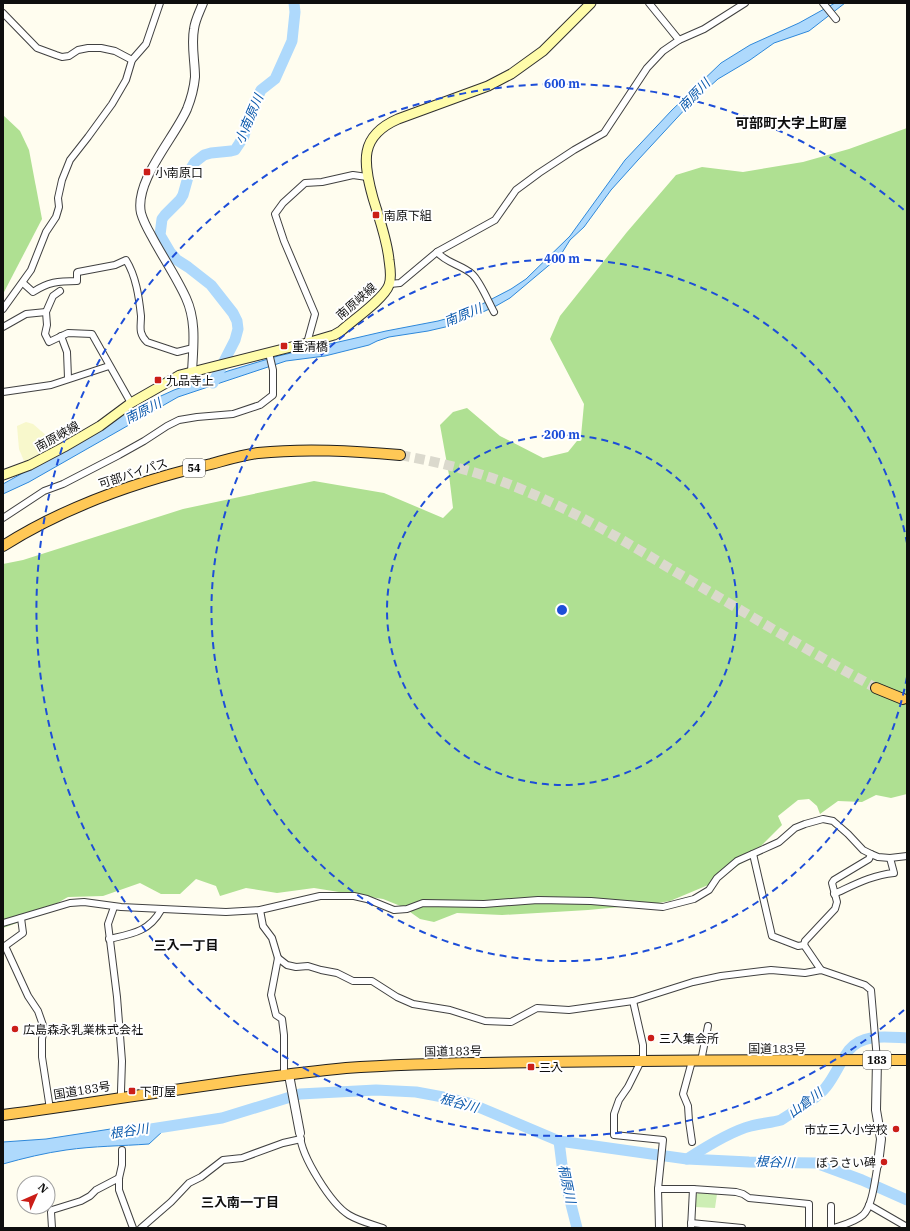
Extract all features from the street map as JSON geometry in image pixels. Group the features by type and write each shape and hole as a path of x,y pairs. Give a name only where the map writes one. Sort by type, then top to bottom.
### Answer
{"highway":[{"name":"可部バイパス","path":"3,546 46,521 102,496 181,471 257,453 320,450 356,451 400,455"},
{"path":"876,688 903,699"},
{"name":"国道183号","path":"3,1115 122,1097 347,1068 403,1065 640,1061 907,1060"}],"main road":[{"name":"南原峡線","path":"3,474 30,465 64,447 100,426 131,403 180,375 269,354 334,335 341,331 384,294 390,284 391,274 388,250 367,177 365,162 367,150 378,130 388,123 488,86 511,74 543,51 591,3"}],"street":[{"path":"3,309 23,283 34,265 46,232 56,217 59,207 58,198 62,180 70,160 112,104 126,80 132,60 146,44 160,3"},
{"path":"192,373 194,331 192,315 186,298 144,222 141,212 141,201 144,187 149,176 187,110 195,78 193,44 194,28 203,3"},
{"path":"649,3 679,40"},
{"path":"390,284 400,283 437,252 495,220 516,190 539,172 604,133 646,68 662,51 679,40 704,29 745,3"},
{"path":"824,4 836,19"},
{"path":"3,13 37,48 56,56 69,56 78,50 101,48 115,51 132,60"},
{"path":"307,343 315,314 284,241 275,214 287,198 305,183 322,182 352,175 367,177"},
{"path":"437,252 449,262 460,266 473,275 494,312"},
{"path":"23,283 33,292 44,284 77,281 78,272 115,265 126,260 132,269 141,318 140,326 145,340 178,352 193,348"},
{"path":"60,291 54,296 46,312 47,325 45,334 49,342 68,333 92,334 131,403"},
{"path":"3,327 26,314 46,312"},
{"path":"61,336 67,352 68,378"},
{"path":"3,518 44,491 63,484 119,456 179,420 233,414 260,404 273,395 273,370 269,354"},
{"path":"3,392 51,385 68,378 109,366"},
{"path":"3,923 70,903 84,902 114,907 226,912 260,910 320,896 354,896 367,899 394,910 407,909 423,903 484,904 538,900 591,901 663,907 694,899 709,890 717,878 737,861 779,842 795,828 823,818 833,821 863,850 878,858 907,856"},
{"path":"753,854 772,936 798,946 804,945"},
{"path":"804,945 805,941 835,909 837,902 832,883 834,880 869,859 871,854"},
{"path":"834,894 880,874 894,873 890,858"},
{"path":"114,907 108,924 108,939 117,997 122,1061 120,1091 122,1097"},
{"path":"108,939 133,934 142,930 153,923 161,910"},
{"path":"260,910 263,926 272,938 278,958 271,996 276,1015 282,1019 286,1075 291,1089 305,1155 315,1173 338,1207 347,1214 359,1220 383,1228"},
{"path":"21,918 22,933 5,946 28,996 38,1011 44,1028 42,1039 42,1057 50,1109"},
{"path":"804,945 822,970"},
{"path":"278,958 287,965 296,967 308,966 337,973 353,981 372,981 397,997 413,1004 450,1010 485,1021 511,1022 537,1008 569,1010 633,1000 693,982 720,976 771,970 805,973 822,970 865,986 871,990 877,1060 876,1110 881,1139 878,1164 870,1203 864,1214 858,1219 832,1228 831,1206"},
{"path":"633,1000 643,1045 643,1057 628,1087 619,1100 614,1114 614,1135 663,1140 658,1189 659,1228"},
{"path":"692,1142 688,1106 683,1094 697,1061 708,1026"},
{"path":"141,1228 171,1202 189,1183 202,1177 223,1160 242,1158 300,1136"},
{"path":"122,1150 119,1190 134,1228"},
{"path":"52,1228 52,1210 81,1201 90,1196 96,1190 119,1178"},
{"path":"658,1189 693,1189 736,1192 744,1194 749,1198 809,1204 809,1228"},
{"path":"693,1189 691,1226 742,1228"},
{"path":"870,1203 907,1227"}],"green space":[{"path":"3,115 20,131 29,150 42,219 3,294"},
{"path":"907,128 907,794 891,798 876,795 862,802 838,801 820,814 817,806 809,799 798,800 778,816 782,825 749,858 713,883 670,901 652,904 588,910 502,915 457,913 434,922 420,919 403,907 383,899 314,888 277,893 246,888 220,896 216,886 196,879 180,894 161,894 140,883 103,896 68,897 31,918 3,928 3,564 23,560 183,509 314,481 384,493 443,518 453,508 440,425 453,412 467,408 500,436 543,458 568,452 581,436 584,404 550,339 560,316 627,232 676,175 702,167 743,172 803,162 849,149"},
{"path":"26,422 33,424 56,444 38,456 28,461 24,461 19,449 17,426"},
{"path":"698,1193 717,1194 715,1208 695,1207 695,1196"}],"water":[{"name":"南原川","path":"835,3 845,3 809,31 774,43 750,60 718,79 688,106 611,190 584,227 570,240 560,256 510,298 454,325 389,337 369,345 325,356 286,361 178,397 29,482 3,494 3,484 73,445 128,411 174,390 228,371 278,356 386,331 438,321 463,314 511,289 526,279 570,236 625,160 672,110 721,63 750,45 799,23"},
{"path":"130,1126 164,1130 149,1144 66,1150 3,1164 3,1142 46,1139"}],"waterway":[{"name":"小南原川","path":"213,383 235,340 238,329 237,321 233,313 211,285 177,260 170,252 160,235 162,219 183,195 190,170 195,162 204,155 235,150 244,136 251,112 261,90 275,79 292,41 295,12 294,3"},
{"name":"山倉川","path":"687,1159 709,1145 743,1128 781,1120 805,1105 826,1087 849,1050 861,1041 876,1037 907,1038"},
{"name":"山倉川","path":"904,1037 907,1041"},
{"name":"根谷川","path":"138,1131 222,1118 300,1094 376,1090 416,1092 469,1103 559,1141 687,1159 816,1163 862,1180 907,1200"},
{"name":"桐原川","path":"559,1141 563,1173 577,1228"}],"tunnel":[{"path":"400,455 449,465 481,474 546,500 617,537 798,644 876,688"}],"place":[{"name":"小南原口","path":"147,172"},
{"name":"南原下組","path":"376,215"},
{"name":"重清橋","path":"284,346"},
{"name":"九品寺上","path":"158,380"},
{"name":"広島森永乳業株式会社","path":"15,1029"},
{"name":"三入集会所","path":"651,1038"},
{"name":"三入","path":"531,1067"},
{"name":"下町屋","path":"132,1091"},
{"name":"市立三入小学校","path":"896,1129"},
{"name":"ぼうさい碑","path":"884,1162"}],"district":[{"name":"可部町大字上町屋","path":"791,123"},
{"name":"三入一丁目","path":"186,945"},
{"name":"三入南一丁目","path":"240,1202"}]}
